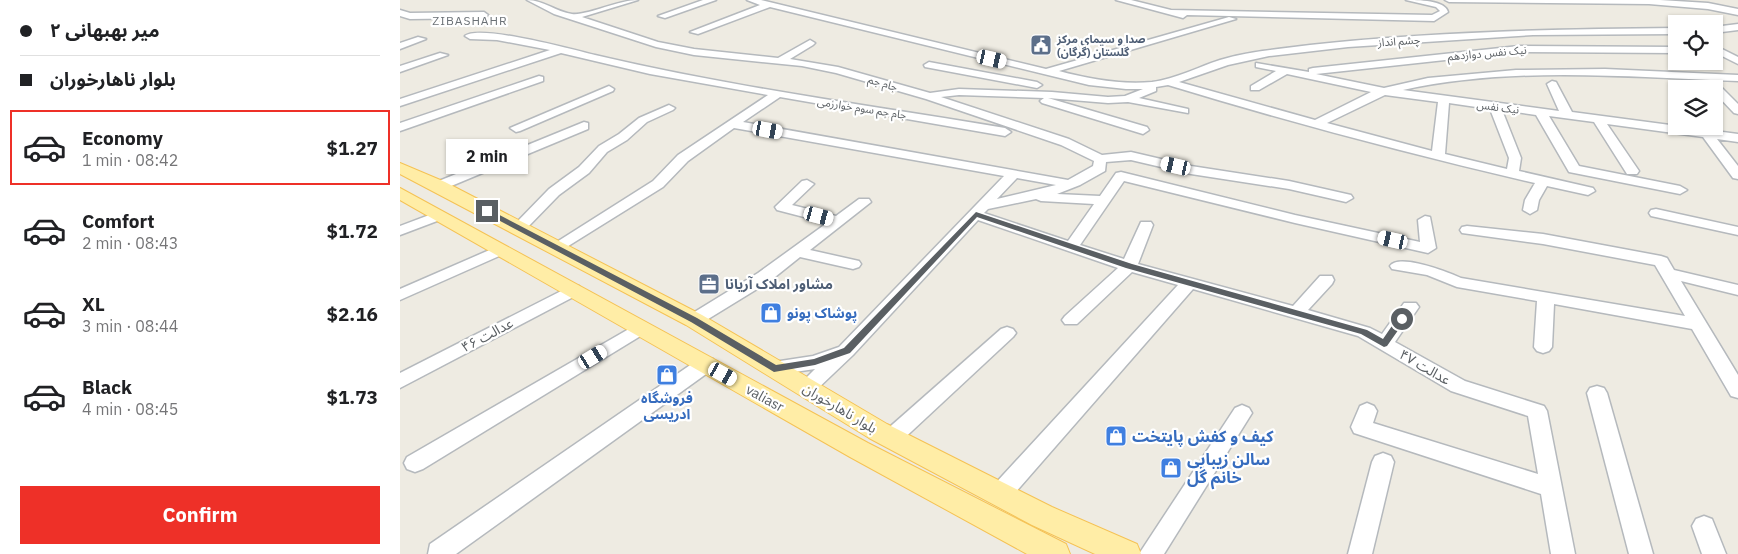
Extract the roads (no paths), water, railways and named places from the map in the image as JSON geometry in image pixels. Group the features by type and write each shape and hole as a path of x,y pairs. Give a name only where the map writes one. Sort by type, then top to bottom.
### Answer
{"main road":[{"name":"بلوار ناهارخوران","path":"400,168 439,186 694,320 891,438 1000,494 1126,554"},
{"name":"valiasr","path":"402,195 783,408 1055,554"},
{"path":"783,408 806,388"}],"street":[{"name":"جام جم","path":"532,0 574,17 666,46 694,52 779,61 838,70 930,97 1074,146 1100,159"},
{"path":"574,17 633,0"},
{"path":"662,16 712,0"},
{"path":"751,0 1089,82 1126,86"},
{"path":"1120,0 1214,24"},
{"path":"1172,0 1172,12"},
{"path":"1410,0 1439,5 1444,9 1441,22"},
{"path":"1450,0 1648,2"},
{"path":"1631,0 1708,6 1738,12"},
{"path":"695,32 770,4"},
{"path":"1172,12 1441,22 1462,35"},
{"path":"400,13 410,16 484,15"},
{"path":"1047,72 1247,15"},
{"path":"1723,29 1738,27"},
{"name":"چشم انداز","path":"1126,86 1168,82 1225,62 1269,53 1462,35 1533,32 1668,31"},
{"path":"1478,35 1491,51"},
{"name":"جام جم سوم خوارزمی","path":"470,36 497,37 650,71 776,94 977,126 1074,146"},
{"path":"400,46 420,40"},
{"path":"779,61 810,43"},
{"name":"نیک نفس دوازدهم","path":"1298,72 1491,51 1580,48 1668,50"},
{"path":"400,103 559,50"},
{"path":"1723,53 1738,60"},
{"path":"400,69 443,55"},
{"name":"نیک نفس","path":"1260,65 1383,91 1668,130"},
{"path":"926,67 1030,84 1093,91 1111,90 1126,86"},
{"path":"926,67 1026,87 1052,95"},
{"path":"1255,88 1286,70"},
{"path":"1316,124 1383,91 1442,80 1546,72 1738,78"},
{"path":"400,127 539,79"},
{"path":"1168,82 1438,156 1542,183 1588,192"},
{"path":"1552,84 1568,117"},
{"path":"1127,99 1152,90 1152,85"},
{"path":"516,128 609,89"},
{"path":"930,97 938,94 959,92 989,92 1108,100 1127,99 1184,111"},
{"path":"989,92 1046,100 1143,130"},
{"path":"557,248 658,184 683,158 776,94"},
{"path":"1438,156 1444,100"},
{"path":"1501,106 1515,158 1512,175"},
{"path":"519,228 554,192 584,170 604,149 644,120 669,108"},
{"path":"1541,113 1574,169 1680,190"},
{"path":"439,186 584,126 547,115"},
{"path":"1599,121 1632,171"},
{"path":"732,124 1062,182"},
{"path":"1708,135 1738,175"},
{"name":"نیک نفس","path":"1708,135 1738,138"},
{"path":"979,210 1031,196 1090,176 1100,168 1100,159 1130,156 1191,170 1289,185 1346,198"},
{"path":"806,388 847,350 1013,174"},
{"path":"1071,247 1121,176 1295,219 1428,248"},
{"path":"1530,210 1532,200 1542,183"},
{"path":"807,184 782,206 837,221"},
{"path":"1031,196 1104,200"},
{"path":"694,320 764,277 864,202"},
{"name":"عدالت ۴۷","path":"979,210 1071,247 1129,266 1364,332 1458,386 1537,411 1563,554"},
{"path":"1656,214 1738,232"},
{"path":"400,232 440,215"},
{"path":"1425,220 1431,270"},
{"path":"1071,320 1129,266 1146,225"},
{"path":"1467,230 1543,239 1665,267 1738,290"},
{"path":"400,295 501,250"},
{"path":"796,252 853,264"},
{"path":"1398,266 1431,270 1457,282 1697,324"},
{"path":"1665,267 1738,391"},
{"path":"1297,312 1326,280"},
{"path":"1000,494 1189,283"},
{"name":"۴۶ عدالت","path":"400,381 573,290"},
{"path":"1543,347 1546,298"},
{"path":"1384,344 1410,307"},
{"path":"415,463 641,328"},
{"path":"891,438 1007,333"},
{"path":"774,368 815,362 847,350"},
{"path":"439,552 706,364"},
{"path":"1597,393 1641,554"},
{"path":"1367,411 1361,427 1551,488"},
{"path":"1151,554 1242,413"},
{"path":"1360,554 1383,462"},
{"path":"1704,526 1714,554"}],"place":[{"name":"صدا و سیمای مرکز گلستان (گرگان)","path":"1041,45"},
{"name":"مشاور املاک آریانا","path":"709,284"},
{"name":"پوشاک پونو","path":"771,313"},
{"name":"فروشگاه ادریسی","path":"667,375"},
{"name":"کیف و کفش پایتخت","path":"1116,436"},
{"name":"سالن زیبایی خانم گل","path":"1171,468"}],"district":[{"name":"ZIBASHAHR","path":"470,20"}]}
